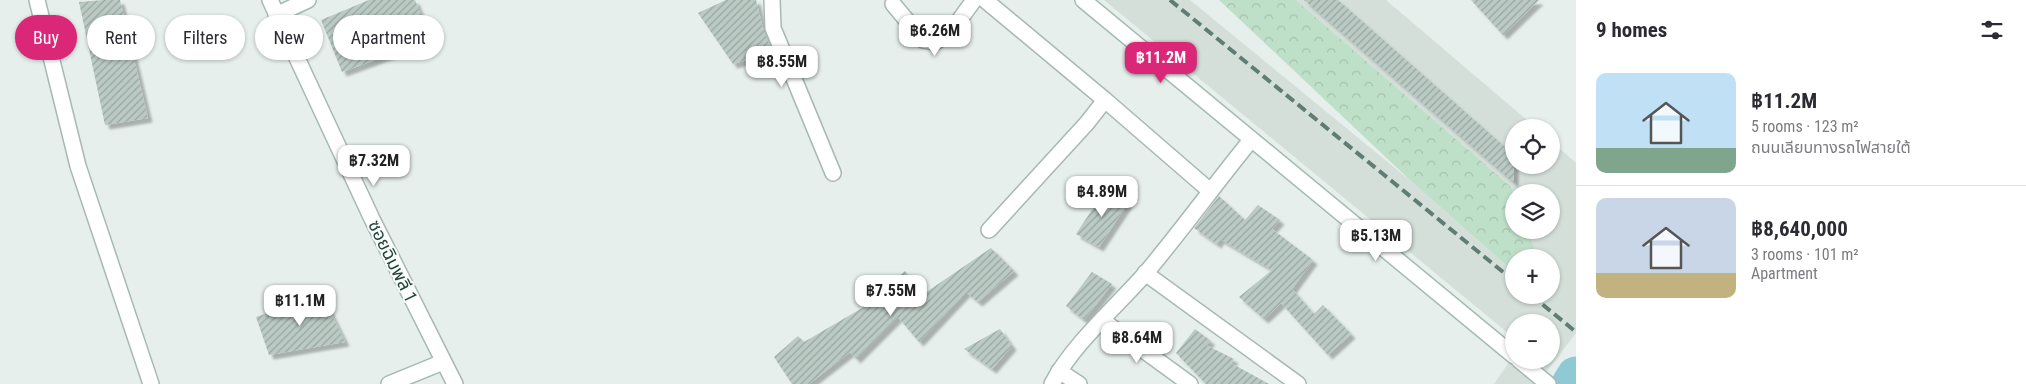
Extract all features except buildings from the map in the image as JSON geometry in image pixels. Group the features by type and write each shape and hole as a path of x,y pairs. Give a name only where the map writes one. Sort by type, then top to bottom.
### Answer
{"street":[{"path":"37,0 78,166 152,384"},
{"name":"ซอยฉิมพลี 1","path":"270,0 276,15"},
{"path":"276,15 308,0"},
{"path":"772,0 773,28 833,173"},
{"path":"893,4 923,40 935,42 950,33 974,0"},
{"path":"985,0 1209,190"},
{"path":"1083,0 1505,349"},
{"name":"ซอยฉิมพลี 1","path":"297,60 372,219 455,384"},
{"path":"989,230 1087,123 1105,100"},
{"path":"1079,384 1056,377 1102,320 1145,274 1209,190 1255,143"},
{"path":"1145,274 1298,384"},
{"path":"1102,320 1190,384"},
{"path":"389,384 443,362"},
{"path":"1530,369 1548,384"}],"shaded area":[{"path":"1104,0 1190,0 1412,182 1505,264 1505,304 1560,304 1560,249 1535,249 1531,239 1560,239 1560,184 1508,184 1296,0 1386,0 1526,119 1505,119 1505,174 1560,174 1560,149 1576,163 1576,333 1560,354 1560,314 1505,314 1505,331"},
{"path":"1505,368 1548,369 1537,384 1494,384"}],"green space":[{"path":"1219,0 1296,0 1508,184 1505,184 1505,239 1531,239 1535,249 1505,249 1505,264 1412,182"}],"waterway":[{"path":"1571,384 1576,376"}],"railway":[{"path":"1170,0 1505,274"},
{"path":"1542,304 1576,332"}]}
